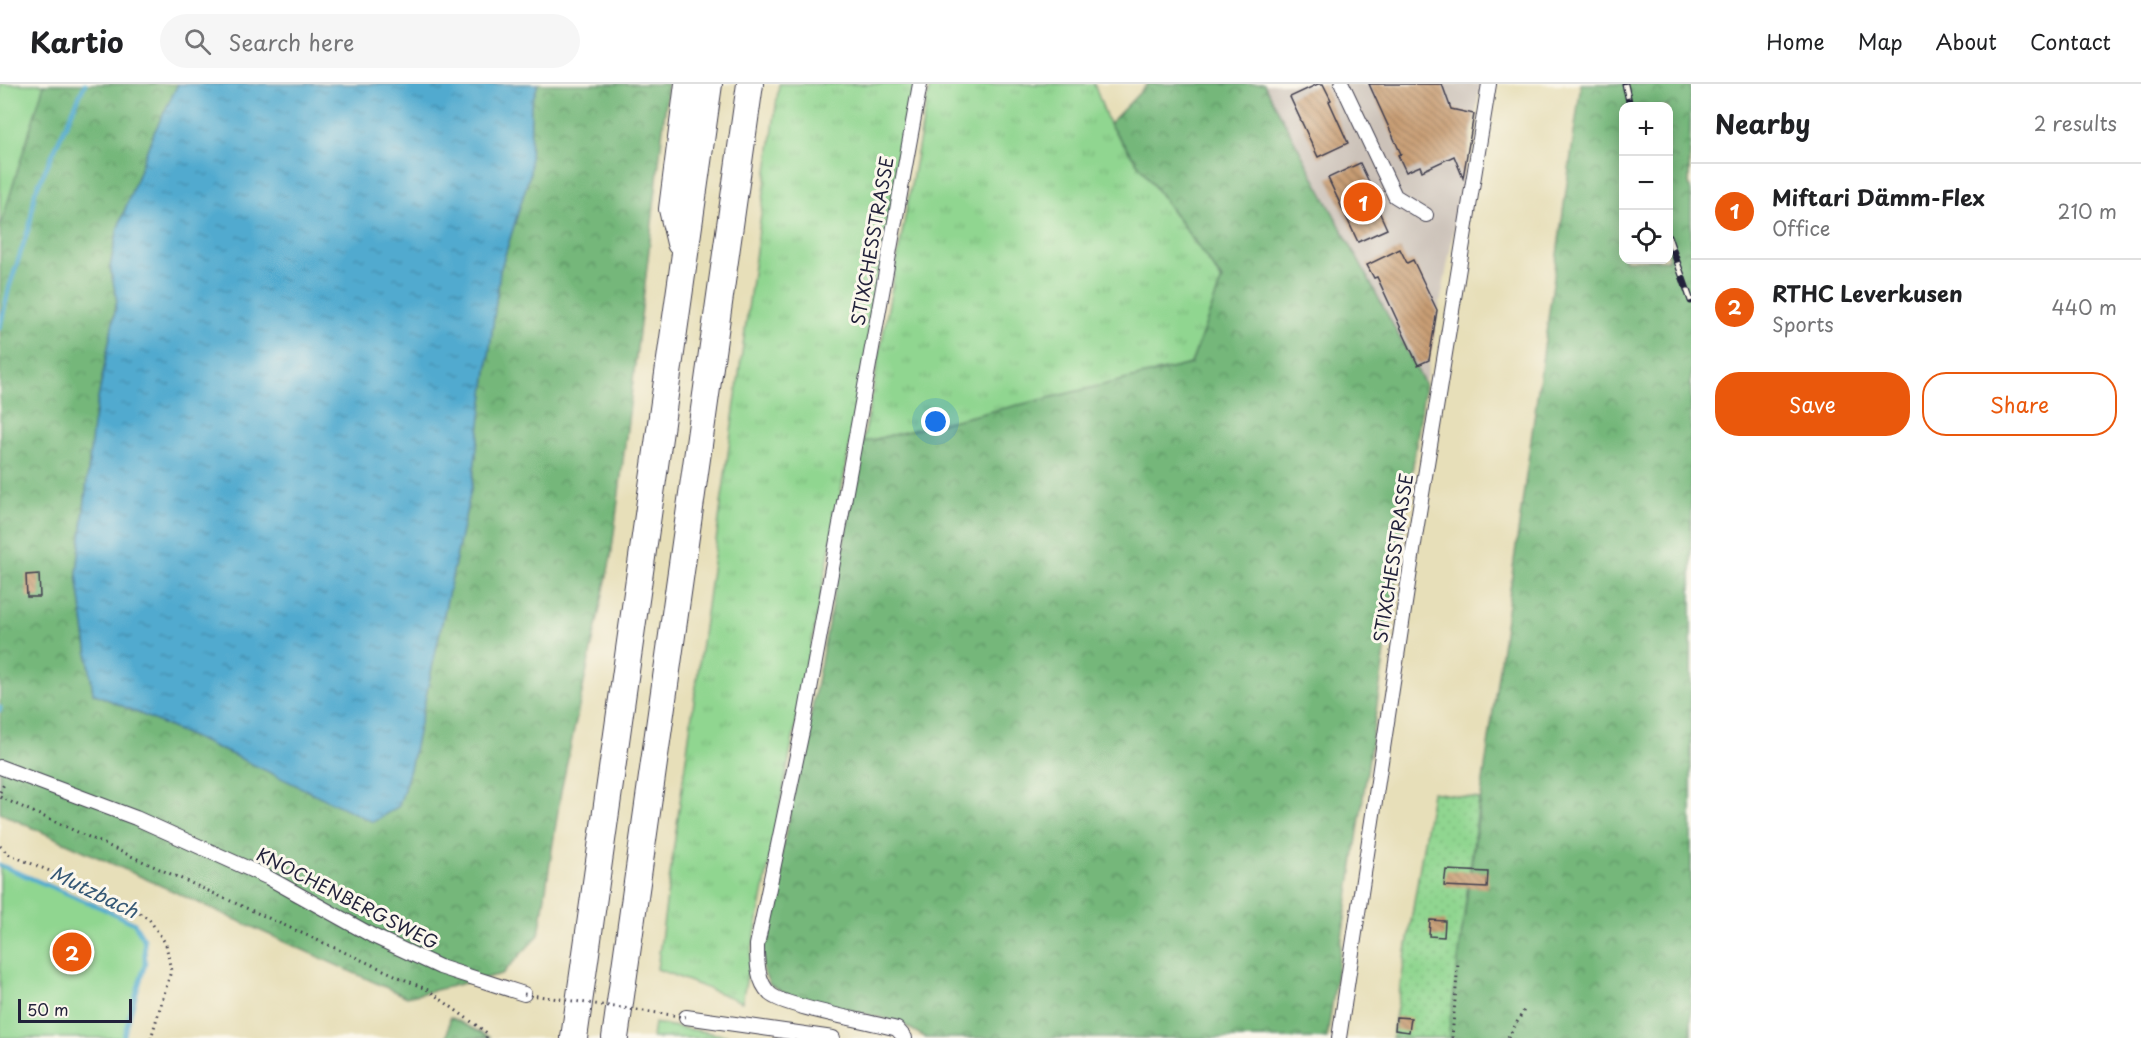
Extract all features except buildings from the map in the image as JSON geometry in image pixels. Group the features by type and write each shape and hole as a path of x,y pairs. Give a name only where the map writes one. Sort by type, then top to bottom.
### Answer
{"highway":[{"path":"683,255 672,209 688,84"},
{"path":"574,1038 709,84"},
{"path":"615,1038 750,84"}],"street":[{"name":"STIXCHESSTRASSE","path":"905,1038 897,1029 779,999 770,994 757,971 757,945 804,722 920,84"},
{"path":"1342,84 1395,196 1426,215"},
{"name":"STIXCHESSTRASSE","path":"1339,1038 1416,531 1489,84"},
{"name":"KNOCHENBERGSWEG","path":"1,767 136,818 267,877 373,936 440,967 524,994"},
{"path":"686,1017 833,1038"}],"path":[{"path":"0,797 428,990 487,1034 486,1038"},
{"path":"0,846 8,854 114,897 149,919 166,944 171,971 151,1038"},
{"path":"1452,1038 1458,963"},
{"path":"524,994 686,1017"},
{"path":"1508,1038 1524,1010"}],"shaded area":[{"path":"1264,84 1481,84 1425,385"}],"green space":[{"path":"0,84 44,84 0,227"},
{"path":"44,84 178,84 152,137 118,228 110,267 117,300 93,425 77,574 93,693 233,755 410,769 472,485 500,271 530,174 531,105 538,84 668,84 611,557 561,791 539,935 502,974 407,997 0,813 0,227"},
{"path":"779,84 917,84 851,440 742,1002 657,969"},
{"path":"930,84 1094,84 1109,124 1222,280 1191,364 863,442"},
{"path":"1148,84 1264,84 1425,385 1327,1038 926,1038 899,1022 790,996 770,985 763,971 762,945 809,724 863,442 1191,364 1222,279 1109,124"},
{"path":"1581,84 1691,84 1689,184 1691,192 1691,1038 1447,1038"},
{"path":"1432,792 1479,799 1448,1038 1392,1038"},
{"path":"0,865 134,923 144,939 145,964 123,1038 0,1038"},
{"path":"450,1017 491,1038 447,1038"},
{"path":"654,1023 728,1036 728,1038 652,1038"}],"water":[{"path":"178,84 538,84 531,105 530,174 500,271 472,485 410,769 399,806 373,822 233,755 93,693 77,574 93,425 117,301 110,267 118,228 152,137"}],"waterway":[{"name":"Mutzbach","path":"0,328 9,288 30,224 35,192 85,84"},
{"name":"Mutzbach","path":"0,865 134,923 144,939 145,964 123,1038"}],"railway":[{"path":"1625,84 1629,102"},
{"path":"1673,250 1691,301"}],"place":[{"name":"Miftari Dämm-Flex","path":"1363,202"},
{"name":"RTHC Leverkusen","path":"72,952"}]}
